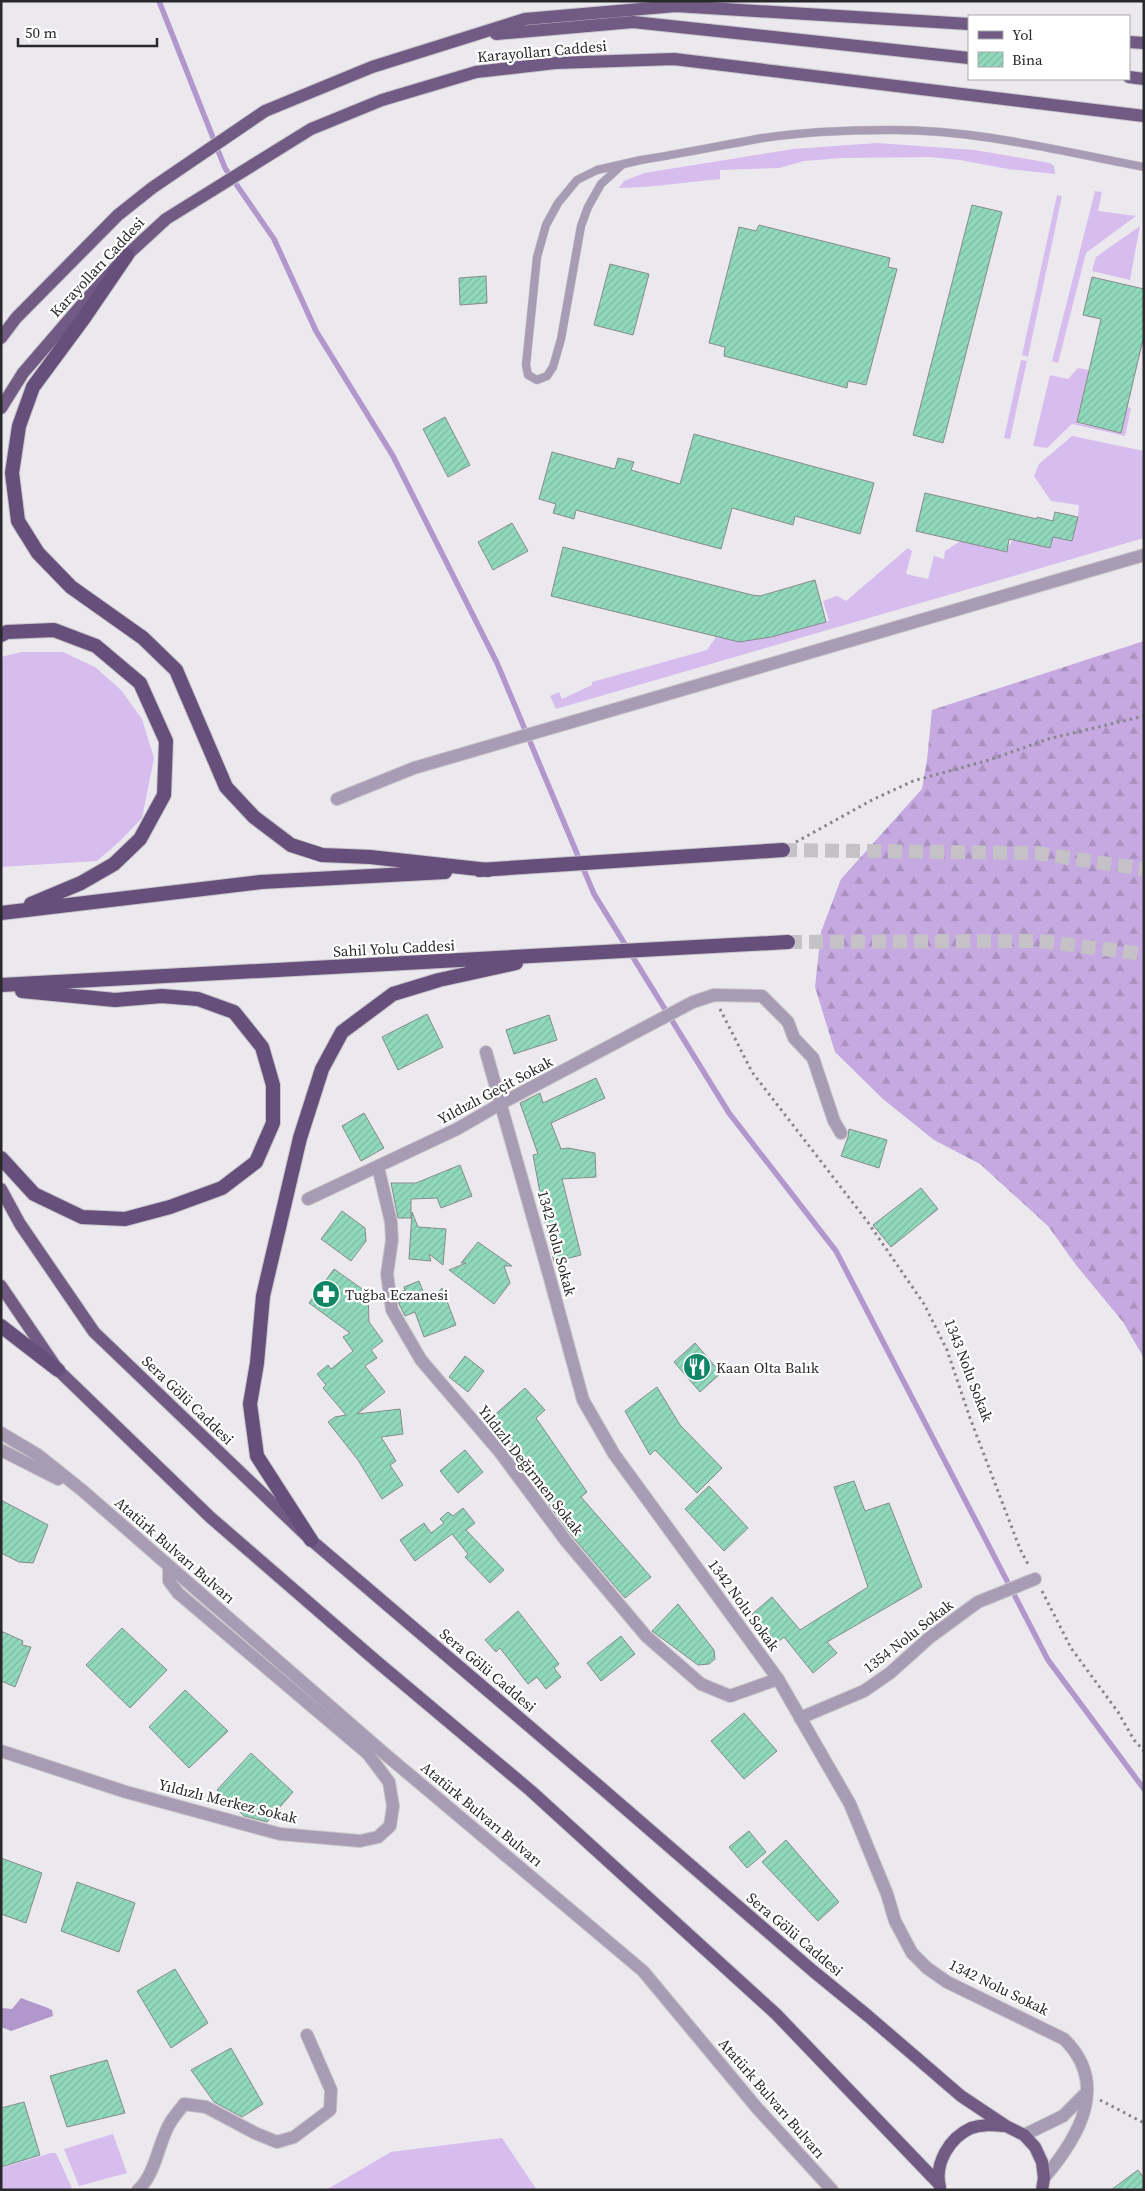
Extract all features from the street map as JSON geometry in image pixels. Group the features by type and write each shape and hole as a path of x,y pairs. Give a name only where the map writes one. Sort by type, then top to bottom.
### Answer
{"highway":[{"path":"127,254 84,318 33,387 19,426 12,473 18,521 38,553 71,587 143,638 176,670 226,787 254,817 291,845 322,855 370,857 488,870"},
{"path":"1,634 7,632 54,630 96,646 140,683 166,741 164,795 140,839 114,864 81,883 8,912"},
{"path":"8,912 261,882 488,870 625,859 783,850"},
{"name":"Sahil Yolu Caddesi","path":"1,987 788,942"},
{"path":"311,1540 257,1456 250,1404 257,1363 263,1296 300,1138 322,1069 342,1032 392,994 439,980 558,954"},
{"path":"1,987 115,1000 162,996 198,999 234,1012 262,1047 273,1085 273,1123 256,1162 222,1188 170,1207 125,1219 82,1217 34,1194 1,1158"},
{"path":"1,1326 58,1370"}],"main road":[{"name":"Karayolları Caddesi","path":"1,338 16,318 118,215 152,188 265,111 372,67 525,19 676,6 968,24"},
{"name":"Karayolları Caddesi","path":"466,38 633,22 968,58"},
{"path":"1130,42 1144,44"},
{"name":"Karayolları Caddesi","path":"1,408 24,373 92,293 127,254 166,219 311,129 382,100 476,72 555,63 674,59 1144,116"},
{"path":"1130,77 1144,78"},
{"name":"Sera Gölü Caddesi","path":"1,1189 20,1224 94,1332 311,1540 812,1971 868,2016 961,2096 1006,2126 1024,2135 1035,2147 1042,2162 1043,2184"},
{"name":"Sera Gölü Caddesi","path":"1,1286 58,1370 210,1517 375,1660 531,1791 776,2014 940,2187"},
{"name":"Sera Gölü Caddesi","path":"940,2187 940,2167 945,2151 957,2137 971,2128 988,2124 1006,2126"}],"street":[{"path":"337,799 414,768 1144,555"},
{"path":"714,995 762,996 788,1022 794,1038 813,1058 834,1121 841,1134"},
{"name":"Yıldızlı Geçit Sokak","path":"308,1199 457,1129 502,1103 693,1002 714,995"},
{"name":"1342 Nolu Sokak","path":"486,1052 502,1103 582,1400 614,1454 778,1680 850,1804 887,1894 895,1922 912,1953 927,1968 947,1982 1064,2039 1075,2050 1084,2066 1088,2079 1087,2092 1085,2108 1078,2132 1043,2184"},
{"name":"Yıldızlı Değirmen Sokak","path":"378,1167 391,1222 392,1240 387,1274 392,1310 421,1360 499,1451 566,1541 646,1636 701,1684 730,1696 778,1680"},
{"name":"Atatürk Bulvarı Bulvarı","path":"1,1433 38,1455 83,1491 385,1754 643,1971 757,2108 832,2190"},
{"name":"Atatürk Bulvarı Bulvarı","path":"1,1450 83,1491"},
{"name":"Yıldızlı Merkez Sokak","path":"1,1751 126,1792 280,1834 360,1841 378,1837 390,1826 393,1806 389,1782 368,1754 178,1593 169,1581 169,1566"},
{"name":"1354 Nolu Sokak","path":"800,1718 864,1691 890,1673 929,1638 978,1602 992,1598 1036,1578"},
{"path":"138,2190 143,2185 152,2167 169,2123 184,2104 206,2107 255,2133 277,2142 294,2137 330,2110 331,2090 307,2035"},
{"path":"1024,2135 1063,2116 1087,2092"}],"lane":[{"path":"623,164 601,184 588,207 581,226 561,339 553,367 547,376 537,380 528,375 526,365 538,257 546,225 558,203 577,180 597,170 623,164 758,139 822,132 891,130 946,133 995,139 1144,167"}],"path":[{"path":"783,850 872,800 913,781 989,760 1048,739 1144,716"},
{"name":"1343 Nolu Sokak","path":"714,995 752,1072 867,1221 924,1304 947,1350 970,1418 1020,1549 1070,1648 1118,1712 1134,1740 1144,1751"},
{"path":"1087,2092 1144,2123"}],"shaded area":[{"path":"877,143 975,150 1050,163 1054,166 1055,174 930,157 842,158 804,161 779,168 720,170 720,179 619,188 624,181 644,173 793,149"},
{"path":"1095,191 1102,192 1098,211 1136,216 1086,253 1058,363 1052,361"},
{"path":"1057,195 1062,196 1028,357 1022,355"},
{"path":"1140,226 1130,280 1092,271 1096,257"},
{"path":"1021,360 1027,361 1010,439 1004,438"},
{"path":"1078,368 1089,370 1077,423 1121,433 1127,407 1131,408 1125,436 1072,424 1047,448 1033,446 1050,375 1068,379"},
{"path":"1072,436 1144,451 1144,538 556,709 550,696 559,692 562,699 592,685 592,682 707,650 716,637 739,642 829,621 823,601 837,596 846,601 908,548 912,551 906,574 928,579 934,556 944,559 945,551 961,541 1006,552 1013,539 1050,548 1053,537 1078,517 1079,505 1051,501 1034,476 1039,464"},
{"path":"21,652 63,652 95,667 121,690 142,719 154,758 142,818 97,861 1,867 1,657"},
{"path":"21,1998 52,2010 53,2016 11,2031 1,2027 1,2008 12,2009"},
{"path":"113,2134 127,2173 79,2186 64,2149"},
{"path":"502,2138 537,2190 326,2190 391,2152"},
{"path":"56,2153 72,2188 64,2190 1,2190 1,2168"}],"green space":[{"path":"1144,641 1144,1358 1123,1322 1076,1265 1048,1226 980,1164 934,1140 883,1099 835,1052 815,987 821,932 841,879 922,789 932,710"}],"building":[{"path":"972,205 1002,212 943,443 913,435"},
{"path":"759,225 890,258 888,267 897,269 866,385 848,381 847,388 724,356 725,347 709,343 739,227 756,231"},
{"path":"610,264 649,274 633,335 594,325"},
{"path":"486,276 487,303 460,305 459,278"},
{"path":"1092,277 1144,289 1144,335 1121,433 1077,422 1101,319 1083,315"},
{"path":"445,417 470,465 448,477 423,429"},
{"path":"694,434 874,483 860,534 795,516 793,525 732,508 721,549 576,510 574,519 553,513 556,504 539,499 552,452 615,469 618,458 634,462 631,470 680,484"},
{"path":"925,493 1037,519 1037,517 1053,521 1055,512 1078,517 1072,541 1053,537 1050,548 1009,539 1007,552 916,531"},
{"path":"512,523 528,551 493,570 478,542"},
{"path":"563,547 752,595 760,596 815,580 826,622 771,637 739,642 551,596"},
{"path":"427,1014 443,1047 398,1070 382,1037"},
{"path":"549,1015 557,1040 514,1054 506,1030"},
{"path":"596,1078 605,1098 551,1123 561,1149 568,1148 595,1153 596,1177 562,1179 581,1255 554,1262 542,1209 533,1155 538,1154 520,1103 540,1093 543,1103"},
{"path":"364,1113 384,1148 361,1161 342,1126"},
{"path":"849,1129 887,1140 879,1168 841,1156"},
{"path":"460,1165 472,1196 441,1208 437,1198 411,1199 411,1218 398,1218 391,1183 416,1183"},
{"path":"921,1188 938,1209 891,1247 873,1225"},
{"path":"342,1211 365,1228 366,1241 351,1261 321,1239"},
{"path":"412,1212 418,1227 446,1229 443,1265 429,1254 431,1261 409,1259"},
{"path":"478,1242 512,1266 504,1266 510,1283 494,1304 449,1270 466,1263 461,1263"},
{"path":"334,1269 368,1293 369,1322 383,1341 371,1350 377,1358 365,1366 385,1392 357,1414 400,1409 403,1434 381,1437 396,1461 390,1465 403,1485 382,1499 358,1460 328,1422 335,1417 346,1415 323,1388 326,1385 317,1374 328,1365 331,1369 353,1351 343,1337 350,1333 309,1303"},
{"path":"419,1281 426,1299 436,1295 442,1288 456,1325 424,1337 415,1312 405,1316 399,1304 398,1293 405,1290 404,1287"},
{"path":"695,1343 721,1373 700,1392 674,1362"},
{"path":"465,1356 484,1371 468,1392 449,1377"},
{"path":"657,1387 680,1425 722,1468 697,1493 655,1450 650,1455 625,1411"},
{"path":"525,1388 545,1410 536,1418 587,1492 581,1497 651,1577 625,1598 572,1536 508,1449 513,1445 490,1419"},
{"path":"465,1450 483,1472 458,1493 440,1471"},
{"path":"854,1481 865,1511 889,1503 922,1587 827,1642 837,1653 813,1673 784,1637 777,1643 752,1614 772,1597 800,1630 868,1587 834,1487"},
{"path":"709,1486 748,1528 724,1551 685,1509"},
{"path":"1,1500 48,1525 33,1563 19,1562 1,1553"},
{"path":"463,1508 475,1523 466,1530 504,1570 490,1583 465,1557 468,1554 452,1534 415,1561 400,1540 424,1523 431,1533 444,1523 440,1519 448,1512 453,1516"},
{"path":"678,1604 714,1650 715,1659 709,1664 698,1665 652,1631"},
{"path":"518,1611 559,1664 554,1668 561,1677 546,1689 537,1677 528,1684 500,1648 496,1652 485,1640"},
{"path":"122,1628 167,1670 130,1708 86,1665"},
{"path":"1,1631 23,1641 22,1645 31,1647 15,1687 1,1681"},
{"path":"621,1636 635,1654 601,1681 587,1663"},
{"path":"185,1690 228,1731 189,1768 149,1727"},
{"path":"744,1713 777,1751 744,1779 711,1741"},
{"path":"251,1753 293,1792 267,1822 244,1816 217,1790"},
{"path":"749,1831 766,1852 747,1868 729,1847"},
{"path":"786,1840 839,1902 818,1921 762,1862"},
{"path":"1,1858 42,1873 26,1923 1,1914"},
{"path":"77,1882 135,1903 119,1952 61,1931"},
{"path":"175,1969 208,2023 171,2048 137,1991"},
{"path":"231,2048 263,2104 242,2117 214,2102 191,2070"},
{"path":"107,2060 125,2113 67,2127 50,2076"},
{"path":"24,2102 40,2155 1,2167 1,2108"},
{"path":"1138,2170 1144,2178 1144,2190 1111,2190"}],"waterway":[{"path":"159,1 225,168 274,239 316,331 393,456 497,663 594,894 729,1113 836,1251 1048,1660 1144,1789"}],"tunnel":[{"path":"783,850 1036,853 1144,869"},
{"path":"788,942 1040,941 1144,954"}],"place":[{"name":"Tuğba Eczanesi","path":"326,1294"},
{"name":"Kaan Olta Balık","path":"697,1367"}]}
